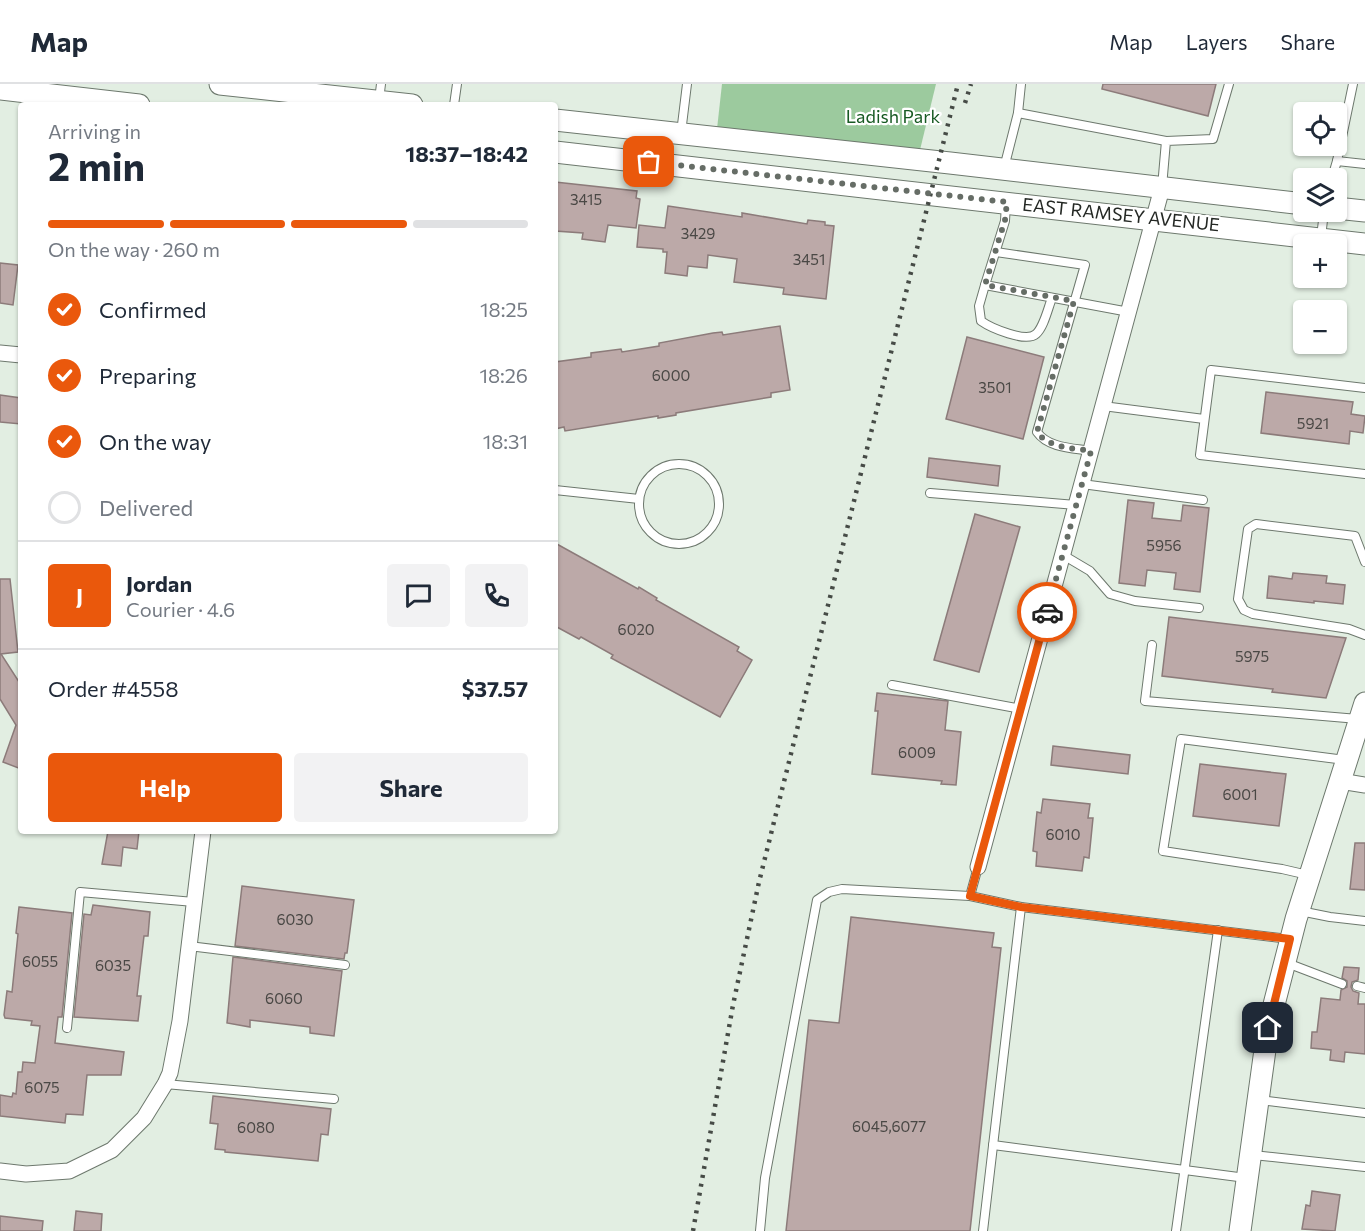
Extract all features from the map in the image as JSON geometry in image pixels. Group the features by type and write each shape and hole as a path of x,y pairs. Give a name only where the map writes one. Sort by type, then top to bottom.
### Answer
{"street":[{"path":"220,84 380,93 404,102"},
{"path":"0,89 113,102"},
{"name":"EAST RAMSEY AVENUE","path":"558,120 1293,203"},
{"name":"EAST RAMSEY AVENUE","path":"558,152 1293,235"},
{"path":"978,867 1162,188"},
{"path":"1347,210 1365,212"},
{"name":"EAST RAMSEY AVENUE","path":"1347,241 1365,243"},
{"path":"0,352 18,355"},
{"path":"1240,1231 1268,1028 1298,910 1362,711"},
{"path":"1340,781 1365,785"},
{"path":"0,1171 26,1174 69,1171 112,1150 144,1118 165,1084 170,1073 180,1021 203,834"}],"lane":[{"path":"454,102 457,84"},
{"path":"681,134 687,84"},
{"path":"1004,170 1021,84"},
{"path":"1017,113 1166,141 1213,139 1229,84"},
{"path":"1335,168 1353,84"},
{"path":"1162,188 1166,141"},
{"path":"1337,160 1365,164"},
{"path":"1007,202 1005,220 979,306 981,321 1010,334 1029,338 1039,330 1052,298"},
{"path":"996,252 1085,265 1037,432 1042,439 1050,442 1091,451"},
{"path":"985,285 1129,312"},
{"path":"1365,388 1211,370 1200,455 1365,474"},
{"path":"1103,406 1204,419"},
{"path":"685,464 698,468 708,475 716,486 720,498 720,512 710,530 694,542 680,545 666,543 654,536 645,526 639,513 639,499 642,487 655,472 672,465 685,464"},
{"path":"1082,484 1203,500"},
{"path":"558,490 639,499"},
{"path":"930,493 1076,505"},
{"path":"1365,562 1354,536 1256,524 1248,530 1238,599 1244,610 1253,614 1349,629 1365,635"},
{"path":"1063,555 1090,571 1110,594 1135,601 1199,608"},
{"path":"1152,645 1145,701 1362,711"},
{"path":"892,685 1021,709"},
{"path":"1310,875 1281,868 1163,851 1181,739 1347,760"},
{"path":"970,896 978,867"},
{"path":"760,1231 765,1178 817,900 829,892 842,889 970,896 1021,907 1290,939"},
{"path":"67,1028 80,892 194,902"},
{"path":"983,1231 1021,907"},
{"path":"1298,910 1365,921"},
{"path":"1176,1231 1218,930"},
{"path":"189,946 345,965"},
{"path":"1285,963 1342,984"},
{"path":"165,1084 334,1100"},
{"path":"1258,1099 1365,1113"},
{"path":"993,1145 1247,1178"},
{"path":"1250,1155 1365,1167"}],"green space":[{"name":"Ladish Park","path":"722,84 936,84 919,154 717,129"}],"building":[{"path":"1103,84 1216,84 1208,116 1102,89"},
{"path":"558,182 637,191 636,198 640,199 636,228 608,225 605,242 582,239 583,233 558,231"},
{"path":"668,206 742,217 742,213 807,224 808,220 825,222 825,225 834,226 826,299 783,294 784,288 734,282 737,259 708,255 707,268 688,266 687,276 665,273 667,252 663,252 663,249 637,247 639,225 665,228"},
{"path":"0,263 18,265 13,305 0,303"},
{"path":"780,326 790,390 771,393 771,397 658,418 658,416 565,431 564,427 558,428 558,362 591,357 591,353 621,349 622,352 659,346 659,343 713,333 722,332 723,335"},
{"path":"967,337 1044,357 1023,439 946,419"},
{"path":"1266,392 1353,402 1351,414 1365,416 1363,433 1350,431 1349,444 1261,433"},
{"path":"0,395 18,398 18,424 0,422"},
{"path":"929,458 1000,466 998,486 927,477"},
{"path":"1128,500 1154,503 1152,518 1181,521 1183,505 1209,508 1200,592 1174,589 1176,573 1147,570 1145,586 1119,583"},
{"path":"975,514 1020,527 979,672 934,660"},
{"path":"558,545 638,589 639,587 657,598 656,600 739,647 737,651 752,660 720,717 611,658 613,655 581,637 579,639 558,628"},
{"path":"1293,573 1327,576 1326,583 1345,585 1343,604 1267,598 1269,576 1292,579"},
{"path":"0,579 10,579 18,652 1,654 18,680 18,768 3,762 16,725 0,699"},
{"path":"1169,617 1346,638 1326,698 1272,692 1273,689 1162,676"},
{"path":"877,693 948,701 945,730 961,732 956,785 941,784 942,781 872,774 878,711 875,711"},
{"path":"1053,746 1130,755 1128,774 1051,765"},
{"path":"1200,764 1286,774 1279,826 1193,816"},
{"path":"1043,799 1090,804 1088,818 1093,818 1089,858 1084,857 1082,871 1036,866 1037,852 1033,851 1037,812 1041,813"},
{"path":"107,834 139,834 137,849 123,847 121,866 102,864"},
{"path":"1355,843 1365,843 1365,890 1350,889"},
{"path":"242,886 354,900 347,953 344,959 235,946"},
{"path":"93,905 150,912 148,936 144,936 137,996 141,996 138,1021 74,1017 84,914 91,915"},
{"path":"19,907 72,913 62,1017 58,1017 55,1043 124,1052 121,1075 87,1075 83,1115 66,1114 65,1123 0,1116 0,1095 12,1097 13,1093 16,1094 18,1072 22,1072 23,1062 35,1063 40,1026 31,1025 32,1021 5,1018 4,1015 7,991 12,992"},
{"path":"851,917 994,933 992,947 1001,948 970,1231 786,1231 809,1020 839,1023"},
{"path":"233,957 342,971 334,1036 310,1033 310,1027 250,1020 250,1027 227,1023"},
{"path":"1344,967 1359,968 1358,980 1352,982 1351,987 1353,991 1359,993 1358,1004 1365,1004 1365,1054 1345,1052 1344,1062 1330,1060 1331,1050 1311,1048 1312,1032 1317,1032 1321,998 1340,1000 1341,990 1347,987 1347,981 1342,978"},
{"path":"213,1096 331,1109 328,1135 321,1134 318,1161 225,1152 225,1150 215,1149 218,1124 210,1123"},
{"path":"1312,1191 1340,1195 1335,1231 1302,1229 1306,1205 1310,1206"},
{"path":"76,1211 102,1214 101,1231 74,1231"},
{"path":"0,1216 43,1221 42,1231 0,1231"}],"railway":[{"path":"693,1231 733,1005 759,882 958,84"},
{"path":"965,103 971,84"}],"way so far":[{"path":"649,162 1007,202 1005,220 985,285 1074,301 1037,432 1042,439 1050,442 1091,451 1047,612"}],"route":[{"path":"1047,612 970,896 1021,907 1290,939 1268,1028"}]}
